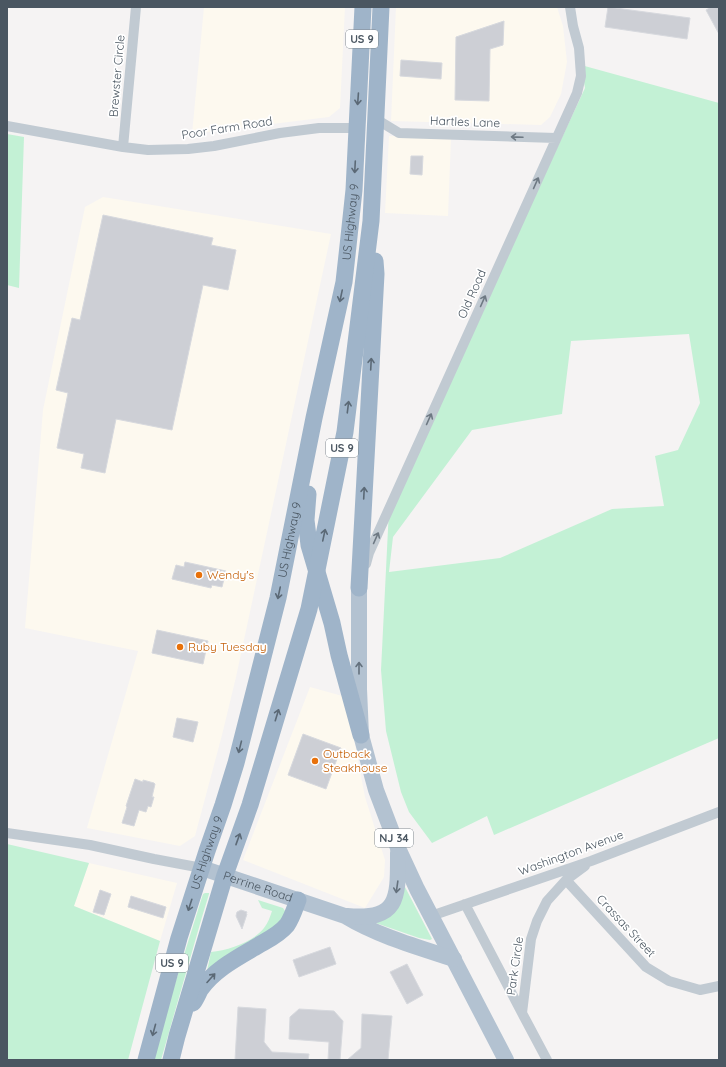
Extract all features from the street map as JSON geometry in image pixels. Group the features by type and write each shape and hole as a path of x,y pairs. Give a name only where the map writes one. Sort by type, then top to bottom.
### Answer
{"highway":[{"name":"US Highway 9","path":"146,1060 179,938 236,763 278,598 314,418 344,282 354,190 363,7"},
{"name":"US Highway 9","path":"171,1060 225,875 250,805 309,609 345,432 371,221 381,7"},
{"path":"359,588 376,274 371,221"},
{"path":"314,418 306,520 309,545 332,623 339,656 361,735"},
{"path":"177,1036 200,990 214,974 241,955 282,931 292,917 298,900"}],"main road":[{"path":"359,588 359,689 361,735"},
{"name":"NJ 34","path":"361,735 376,790 398,848 431,916 506,1060"},
{"path":"345,916 362,917 377,915 387,910 393,902 397,891 398,848"},
{"name":"Perrine Road","path":"202,868 345,916 360,925 454,959"}],"street":[{"name":"Brewster Circle","path":"123,147 136,7"},
{"name":"Old Road","path":"359,588 369,553 577,93 581,76 579,48 570,7"},
{"name":"Hartles Lane","path":"376,119 399,133 556,138"},
{"name":"Poor Farm Road","path":"7,126 123,147 148,150 188,149 214,146 280,133 319,128 357,128"},
{"name":"Washington Avenue","path":"431,916 591,861 719,812"},
{"name":"Perrine Road","path":"7,833 90,845 202,868"},
{"name":"Park Circle","path":"547,1060 522,1014 531,939 536,921 547,901 566,880 591,861"},
{"name":"Crassas Street","path":"566,880 646,967 669,981 700,990 719,986"},
{"path":"466,904 522,1014"}],"shaded area":[{"path":"204,7 345,7 340,108 329,117 192,134"},
{"path":"396,7 557,7 563,26 567,62 561,94 550,117 541,125 391,121"},
{"path":"389,136 451,138 448,216 385,213"},
{"path":"103,197 331,234 236,677 222,735 195,836 180,846 87,828 138,651 25,628 43,410 85,207"},
{"path":"310,687 346,697 365,797 385,860 384,877 365,908 243,860"},
{"path":"89,863 177,883 160,941 74,906"}],"green space":[{"path":"581,65 719,103 719,738 494,835 487,816 432,843 409,812 401,792 386,731 381,670 389,509 585,88","holes":["689,334 700,403 678,450 655,456 664,506 612,509 500,558 389,572 393,537 472,430 562,414 571,341"]},
{"path":"7,134 24,137 19,288 7,285"},
{"path":"7,844 89,863 74,906 160,941 128,1060 7,1060"},
{"path":"405,887 432,939 430,940 419,938 373,922"},
{"path":"203,894 209,894 161,1060 154,1060 173,990"},
{"path":"258,900 283,908 285,911 283,922 207,971 211,952 233,947 247,941 259,933 265,926 272,911 262,908"}],"building":[{"path":"608,7 690,18 687,39 605,27"},
{"path":"711,7 719,7 719,34 706,10"},
{"path":"504,21 503,45 490,49 489,101 455,100 456,37"},
{"path":"401,60 442,63 441,79 400,76"},
{"path":"411,156 423,156 422,175 410,174"},
{"path":"103,215 213,238 211,245 236,250 228,290 203,285 172,430 116,419 105,473 81,468 84,454 57,448 68,393 56,390 72,318 80,320"},
{"name":"Wendy's","path":"185,562 226,571 222,587 212,585 211,588 172,579 176,565 184,567"},
{"name":"Ruby Tuesday","path":"157,630 208,641 203,664 152,653"},
{"path":"177,718 198,722 193,742 173,737"},
{"name":"Outback Steakhouse","path":"303,734 341,748 326,789 288,775"},
{"path":"135,779 155,784 152,797 154,797 151,807 148,806 146,812 139,810 134,826 122,823"},
{"path":"100,890 111,894 104,915 93,912"},
{"path":"131,896 166,907 163,918 128,907"},
{"path":"241,910 247,912 242,929 236,916 237,912"},
{"path":"330,947 336,964 299,977 293,960"},
{"path":"407,964 423,995 407,1004 390,972"},
{"path":"238,1007 266,1009 264,1042 272,1052 309,1054 308,1060 235,1060"},
{"path":"299,1009 334,1011 343,1021 340,1060 328,1060 329,1042 289,1039 290,1017"},
{"path":"362,1014 392,1016 388,1060 347,1060 361,1048"}],"place":[{"name":"Wendy's","path":"199,575"},
{"name":"Ruby Tuesday","path":"180,647"},
{"name":"Outback Steakhouse","path":"315,761"}]}
